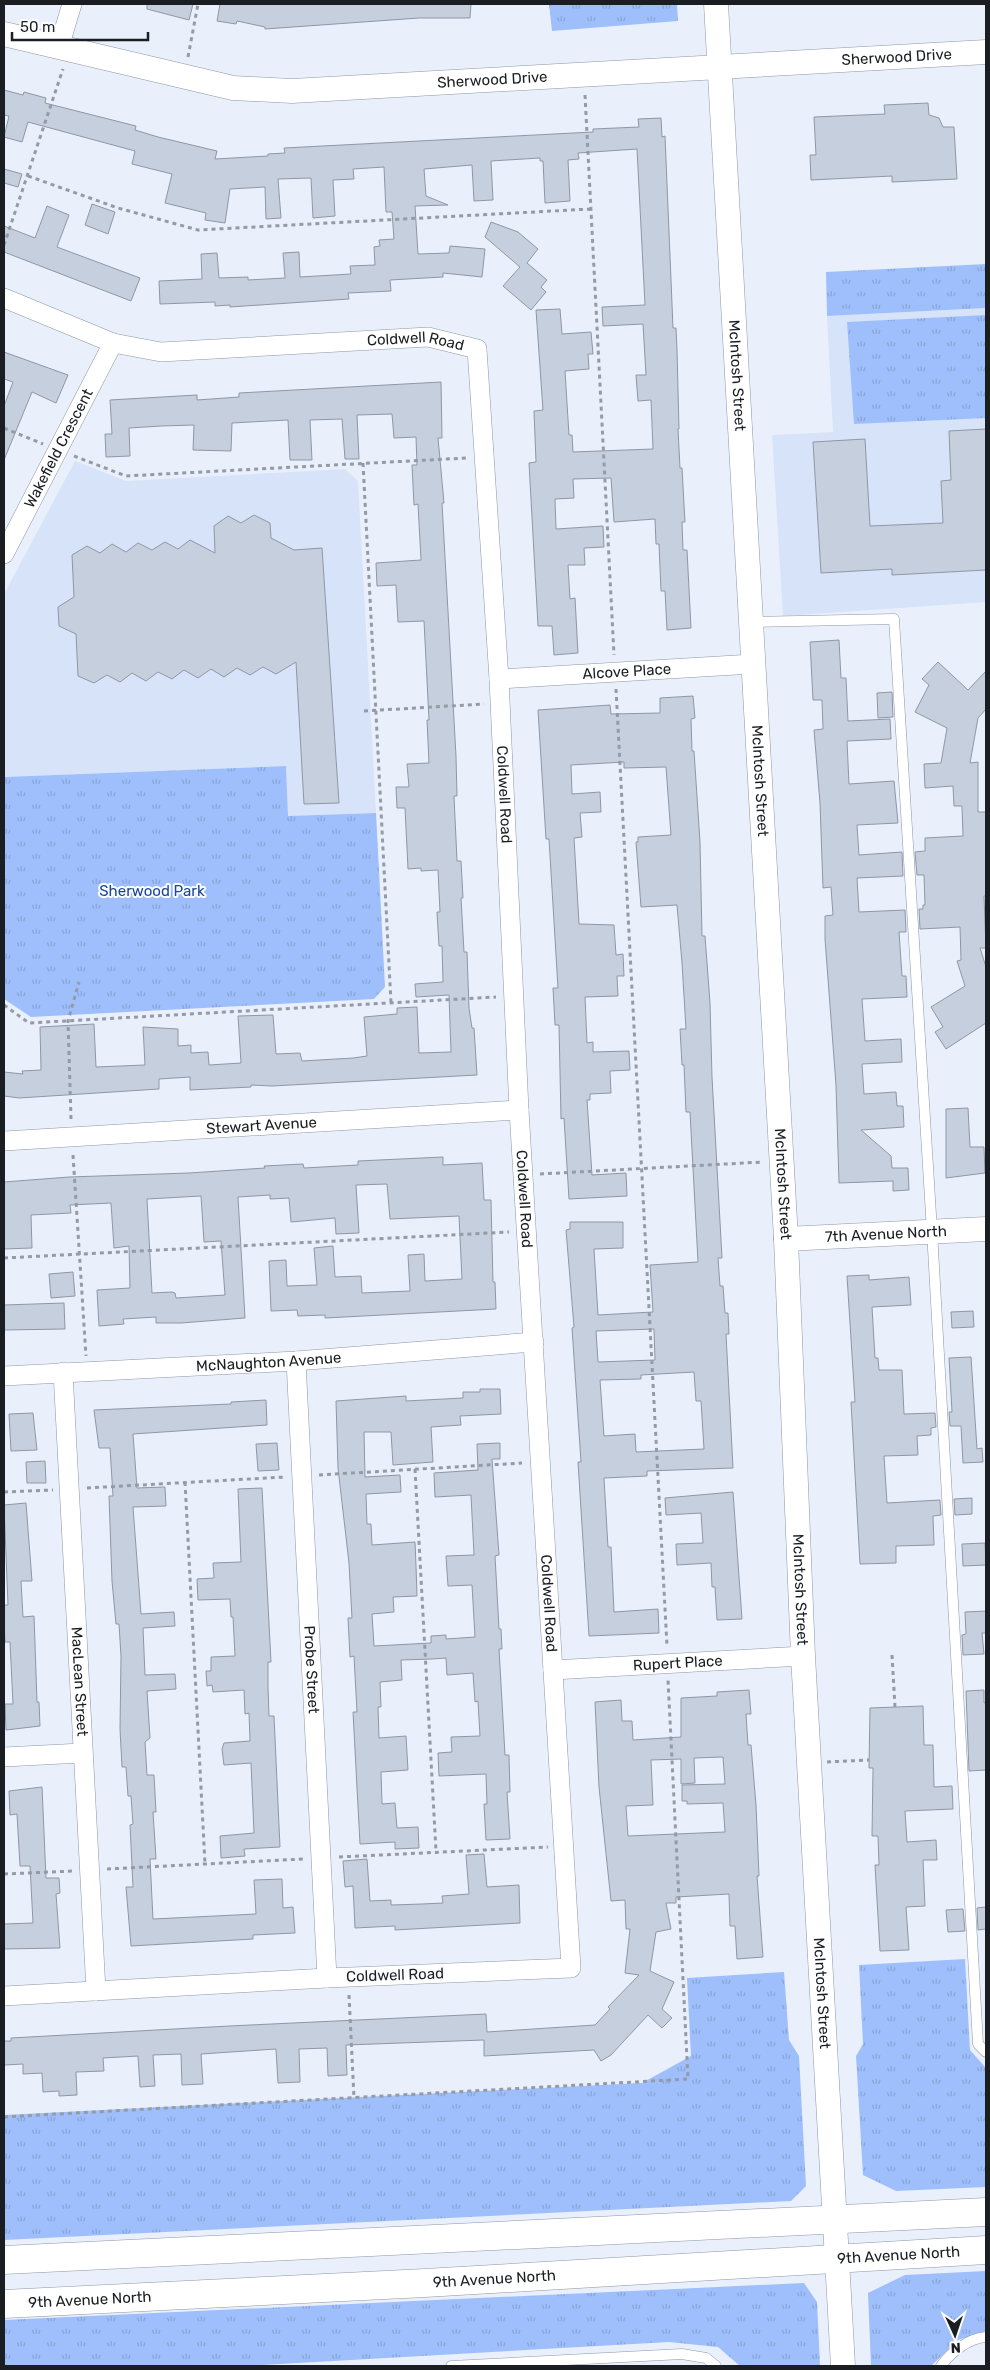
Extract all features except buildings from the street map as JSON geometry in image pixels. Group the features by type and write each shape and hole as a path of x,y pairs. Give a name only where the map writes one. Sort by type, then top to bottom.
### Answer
{"main road":[{"path":"4,2260 834,2221 986,2212"},
{"name":"9th Avenue North","path":"4,2304 425,2283 986,2250"}],"street":[{"path":"65,48 72,4"},
{"name":"McIntosh Street","path":"716,4 786,1239 803,1656 826,2036 834,2221 843,2366"},
{"name":"Sherwood Drive","path":"4,34 233,88 292,90 986,52"},
{"name":"Coldwell Road","path":"4,298 113,343 161,352 428,337 477,349 499,679 519,1110 570,1968 327,1978 4,1996"},
{"name":"Wakefield Crescent","path":"4,554 113,343"},
{"name":"Alcove Place","path":"499,679 753,664"},
{"name":"Stewart Avenue","path":"4,1141 519,1110"},
{"name":"7th Avenue North","path":"786,1239 986,1229"},
{"name":"McNaughton Avenue","path":"4,1376 296,1361 534,1342"},
{"name":"Probe Street","path":"296,1361 327,1978"},
{"name":"MacLean Street","path":"63,1372 96,1991"},
{"name":"Rupert Place","path":"553,1670 803,1656"},
{"path":"4,1758 82,1753"}],"lane":[{"path":"751,622 894,619 932,1231 978,2044 986,2052"},
{"path":"941,2366 948,2356 976,2337 986,2337"},
{"path":"451,2366 682,2354 706,2358 716,2366"}],"path":[{"path":"184,77 198,4"},
{"path":"4,246 28,176 65,48"},
{"path":"4,2117 688,2079 668,1663 584,74"},
{"path":"28,176 118,208 198,230 590,209"},
{"path":"4,428 126,476 484,457"},
{"path":"364,463 391,1003"},
{"path":"364,711 500,704"},
{"path":"79,982 68,1020 72,1138 87,1371"},
{"path":"4,1005 29,1023 514,996"},
{"path":"524,1175 781,1161"},
{"path":"4,1258 527,1231"},
{"path":"4,1492 541,1462"},
{"path":"415,1469 436,1851"},
{"path":"185,1482 205,1864"},
{"path":"892,1655 895,1707"},
{"path":"809,1763 869,1760"},
{"path":"4,1874 563,1846"},
{"path":"348,1977 354,2098"}],"shaded area":[{"path":"986,308 986,602 783,616 772,435 833,432 827,316"},
{"path":"75,461 126,481 345,469 358,481 376,813 288,816 286,766 4,777 4,594"}],"green space":[{"path":"549,4 677,4 678,21 552,31"},
{"path":"986,264 986,308 827,316 826,272"},
{"path":"986,315 986,418 854,424 847,322"},
{"name":"Sherwood Park","path":"286,766 288,816 376,813 385,987 374,999 31,1017 4,999 4,777"},
{"path":"965,1959 970,2050 986,2068 986,2187 896,2191 863,2175 856,2056 863,2044 859,1965"},
{"path":"784,1972 789,2040 799,2056 806,2186 791,2201 4,2240 4,2115 642,2083 691,2056 687,1978"},
{"path":"986,2271 986,2331 958,2340 931,2366 871,2366 868,2293 905,2275"},
{"path":"804,2283 817,2302 820,2366 740,2366 718,2347 669,2342 244,2366 4,2366 4,2320"}]}
